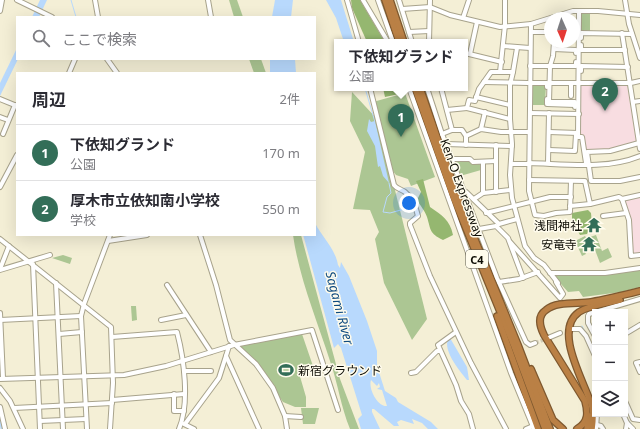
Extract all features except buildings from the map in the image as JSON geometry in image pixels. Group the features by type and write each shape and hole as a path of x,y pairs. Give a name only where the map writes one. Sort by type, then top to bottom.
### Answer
{"highway":[{"path":"385,0 398,39"},
{"path":"390,0 403,39"},
{"name":"Ken-O Expressway","path":"416,91 444,173 474,251 514,346 545,429"},
{"name":"Ken-O Expressway","path":"421,91 458,198 508,320 550,429"},
{"path":"474,251 502,328 535,428"},
{"path":"587,429 590,400 544,335 540,324 541,315 546,309 554,306 590,302 640,291"},
{"path":"594,427 593,411 590,400 571,351 569,332 572,321 578,313 586,308 640,295"},
{"path":"508,320 552,417 557,425 563,429"},
{"path":"577,429 583,425 586,419 590,400"}],"street":[{"path":"0,11 1,0"},
{"path":"17,0 50,16"},
{"path":"95,0 98,16"},
{"path":"208,0 211,16"},
{"path":"347,0 358,39"},
{"path":"363,0 386,39"},
{"path":"378,0 392,39"},
{"path":"399,0 411,39"},
{"path":"429,39 430,0"},
{"path":"463,18 469,0"},
{"path":"500,72 505,28 505,0"},
{"path":"625,0 632,34 640,58"},
{"path":"402,9 430,7 477,22 505,28 531,24 558,14 578,11 598,11 640,15"},
{"path":"578,11 579,84"},
{"path":"477,22 470,54 502,62"},
{"path":"531,24 529,180 531,201 535,215 544,216 556,213 568,213 571,197 571,181"},
{"path":"409,32 429,31"},
{"path":"531,32 544,32"},
{"path":"625,50 581,49 581,33 632,34"},
{"path":"622,33 640,149"},
{"path":"503,46 530,48"},
{"path":"479,229 496,226 560,298 563,294 556,284 557,282 544,265 534,258 525,246 517,219 511,190 512,132 510,119 510,84 518,48"},
{"path":"530,66 550,66 576,66 576,50 554,49 550,66 549,102 575,102 578,114"},
{"path":"69,72 75,60"},
{"path":"108,60 116,72"},
{"path":"549,150 575,151 580,66 628,67"},
{"path":"467,108 469,100 475,101 483,83 491,72 513,72"},
{"path":"549,83 630,83 640,81"},
{"path":"483,83 547,83 547,104 575,105"},
{"path":"571,84 571,96"},
{"path":"371,91 394,185 413,200 418,216 410,223 411,229 430,276 456,332 506,429"},
{"path":"409,91 511,372 535,428 526,429"},
{"path":"428,91 442,134 499,282 526,342 530,345 535,343"},
{"path":"442,91 452,130"},
{"path":"476,97 510,105"},
{"path":"0,99 16,106 8,120 3,134"},
{"path":"633,102 640,101"},
{"path":"447,110 467,108 510,119"},
{"path":"481,129 485,112"},
{"path":"530,113 578,114"},
{"path":"548,163 549,113"},
{"path":"0,117 8,120"},
{"path":"466,136 481,129 529,132"},
{"path":"442,134 452,130 462,130 466,136 466,145"},
{"path":"549,132 577,133 578,137 582,136 591,181 620,181 640,177"},
{"path":"591,204 587,151 610,151 639,143"},
{"path":"446,144 512,146"},
{"path":"496,145 496,192"},
{"path":"511,164 618,163 640,156"},
{"path":"452,159 470,159 474,162 496,162"},
{"path":"483,162 483,193"},
{"path":"0,187 15,164"},
{"path":"529,180 586,182 591,204"},
{"path":"474,199 483,193 511,190"},
{"path":"465,192 468,192 486,213 499,224 517,219"},
{"path":"570,206 591,204 619,197 622,199 640,195"},
{"path":"486,213 550,197 571,197"},
{"path":"622,199 629,220 631,256 640,255"},
{"path":"603,216 626,212"},
{"path":"87,429 81,316 84,304 110,236"},
{"path":"108,241 140,236"},
{"path":"200,236 216,285 230,340 256,364 273,388 284,416 287,429"},
{"path":"0,239 84,304 112,328 113,375 110,429"},
{"path":"510,242 523,278"},
{"path":"0,270 9,246"},
{"path":"0,270 31,263 50,255"},
{"path":"31,263 40,429"},
{"path":"550,273 605,273 640,268"},
{"path":"499,282 523,278 538,272"},
{"path":"56,283 63,429"},
{"path":"167,285 211,352"},
{"path":"605,309 640,298"},
{"path":"0,313 2,379 134,373 229,346 312,330 338,410"},
{"path":"592,313 588,316 588,323 592,330"},
{"path":"161,320 186,315"},
{"path":"0,320 81,316"},
{"path":"628,332 640,326"},
{"path":"572,329 580,329 584,333 592,350"},
{"path":"59,334 82,332"},
{"path":"112,337 177,332 184,360 184,423"},
{"path":"456,332 438,345 456,385 461,401 469,414 474,429"},
{"path":"548,338 560,333"},
{"path":"180,429 219,378 229,346"},
{"path":"411,373 416,372 437,351 440,352"},
{"path":"226,356 259,429"},
{"path":"640,362 636,363 640,372"},
{"path":"184,371 210,371"},
{"path":"0,388 14,408 23,429"},
{"path":"174,394 174,411 184,411"},
{"path":"14,408 62,406 184,394"},
{"path":"0,407 5,429"},
{"path":"628,408 633,419 640,420"},
{"path":"284,416 301,417"},
{"path":"596,417 594,427 601,426 603,429"},
{"path":"624,417 627,424 633,429"},
{"path":"40,421 86,419"},
{"path":"184,423 194,429"},
{"path":"626,429 627,424"}],"shaded area":[{"path":"627,85 636,141 635,143 612,149 586,150 579,135 579,86"},
{"path":"640,196 640,254 632,255 633,244 631,220 624,201"}],"green space":[{"path":"229,0 237,0 243,16 234,16"},
{"path":"351,0 360,0 383,39 366,39 352,8"},
{"path":"580,13 590,13 590,32 580,32"},
{"path":"249,60 261,60 266,72 254,72"},
{"path":"533,84 546,84 545,105 532,105"},
{"path":"384,91 396,91 399,94 385,97"},
{"path":"352,92 377,119 373,102 405,93 435,177 411,186 408,179 396,175 389,166 427,319 412,340 384,283 375,239 379,232 370,210 353,209 365,152 350,121"},
{"path":"454,160 469,160 481,163 481,170 460,176"},
{"path":"423,179 430,207 445,218 452,230 453,235 443,240 431,231 424,210 417,200 421,192 416,181"},
{"path":"588,210 591,213 590,226 587,234 580,235 572,221 572,213"},
{"path":"596,235 602,251 608,248 612,257 600,263 590,237"},
{"path":"293,236 301,236 340,379 359,429 350,429 347,421 333,370 299,267"},
{"path":"585,236 587,239 584,241 583,249 586,254 582,256 575,241"},
{"path":"63,255 72,258 70,264 52,258"},
{"path":"640,269 640,287 621,292 583,297 579,291 568,292 553,275 602,274"},
{"path":"131,306 136,306 137,320 132,321"},
{"name":"新宿グラウンド","path":"302,334 314,369 299,373 306,397 306,407 295,407 283,402 254,360 238,346"},
{"path":"301,408 319,408 315,424 303,424"}],"water":[{"path":"40,0 47,0 39,16 32,16"},
{"path":"275,0 293,0 291,16 272,16"},
{"path":"326,0 341,0 353,39 343,39 336,18"},
{"path":"16,50 16,60 18,60 0,96 0,83"},
{"path":"270,60 295,60 296,72 270,72"},
{"path":"369,119 371,122 375,121 389,183 383,176 380,166 378,167 375,146 367,131"},
{"name":"Sagami River","path":"316,225 334,253 338,265 340,268 341,262 349,276 377,351 377,366 385,391 396,398 398,402 431,422 438,429 428,429 422,423 412,419 414,424 401,420 397,422 399,426 394,426 374,409 372,409 380,429 361,429 358,419 362,415 341,348 338,344 334,348 303,236 316,236","holes":["371,380 377,386 379,383 380,387 377,389 382,390 387,406 380,404 372,392 370,384"]},
{"path":"450,338 467,367 469,380 467,380 460,371 450,355 447,344 448,339"}],"waterway":[{"path":"71,0 76,16"},
{"path":"366,91 375,122"},
{"path":"389,183 391,193 387,197 383,212 390,213 408,208"},
{"path":"479,208 496,223"},
{"path":"510,239 560,295"},
{"path":"205,258 208,267"},
{"path":"582,326 592,345"},
{"path":"0,416 3,429"},
{"path":"626,417 632,425"}],"tunnel":[{"path":"535,343 548,338"}],"place":[{"name":"厚木市立依知南小学校","path":"605,111"},
{"name":"下依知グランド","path":"401,137"},
{"name":"浅間神社","path":"594,225"},
{"name":"安竜寺","path":"589,244"},
{"name":"新宿グラウンド","path":"286,370"}]}
